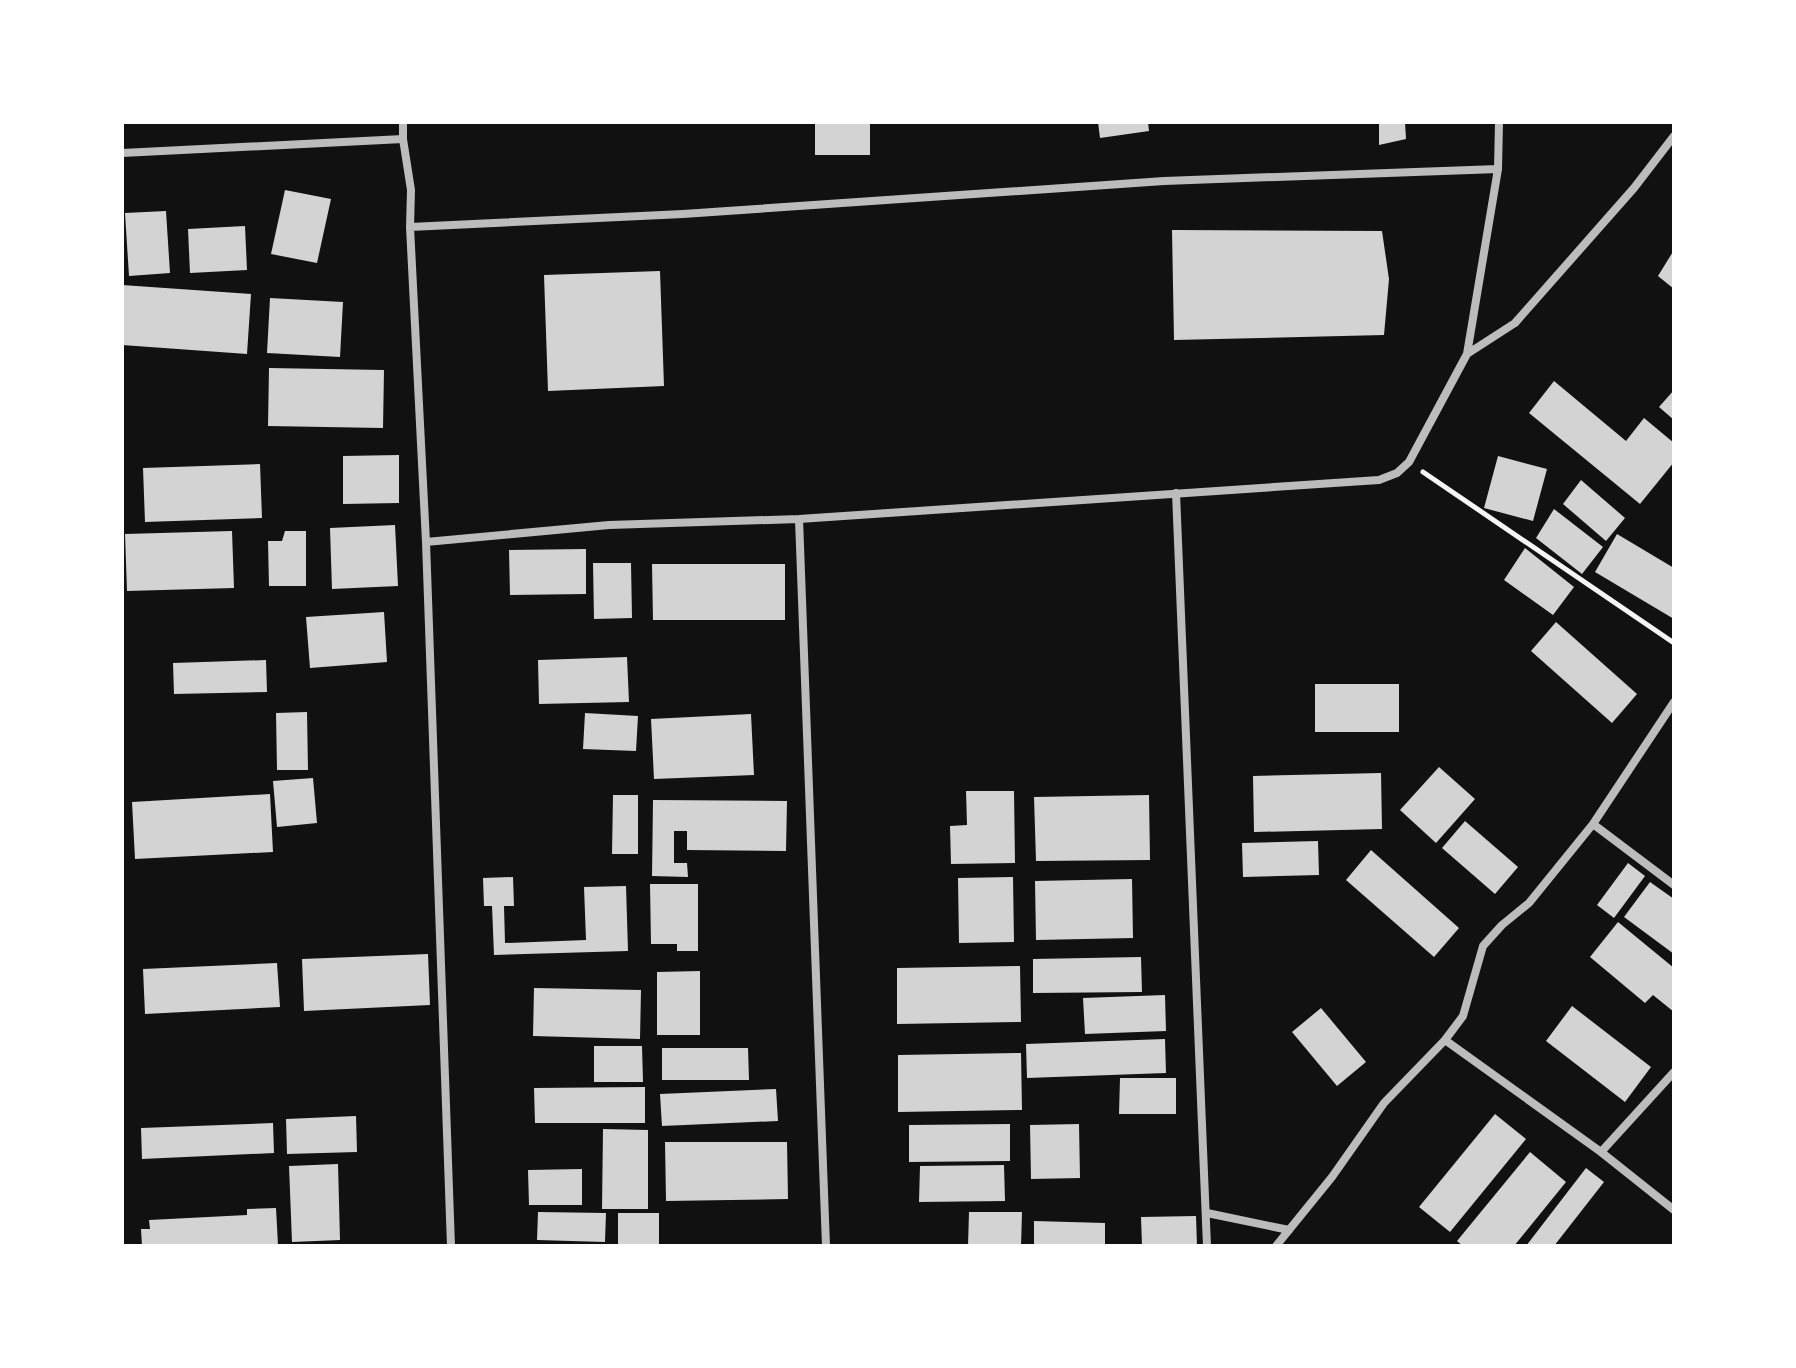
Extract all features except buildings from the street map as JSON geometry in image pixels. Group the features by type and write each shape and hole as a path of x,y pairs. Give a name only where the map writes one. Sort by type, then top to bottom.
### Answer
{"street":[{"path":"403,122 411,190 451,1246"},
{"path":"426,542 609,525 799,519 1379,480 1397,473 1409,462 1467,354 1498,169 1499,122"},
{"path":"1467,354 1515,323 1634,188 1674,136"},
{"path":"122,153 403,139"},
{"path":"410,227 683,214 1164,181 1498,169"},
{"path":"1176,493 1207,1246"},
{"path":"799,519 826,1246"},
{"path":"1276,1246 1332,1177 1384,1103 1445,1040 1463,1016 1483,946 1529,903 1593,824 1674,702"},
{"path":"1593,824 1674,885"},
{"path":"1445,1040 1601,1152 1674,1210"},
{"path":"1601,1152 1674,1072"},
{"path":"1207,1213 1289,1230"}],"path":[{"path":"1409,462 1674,643"}]}
